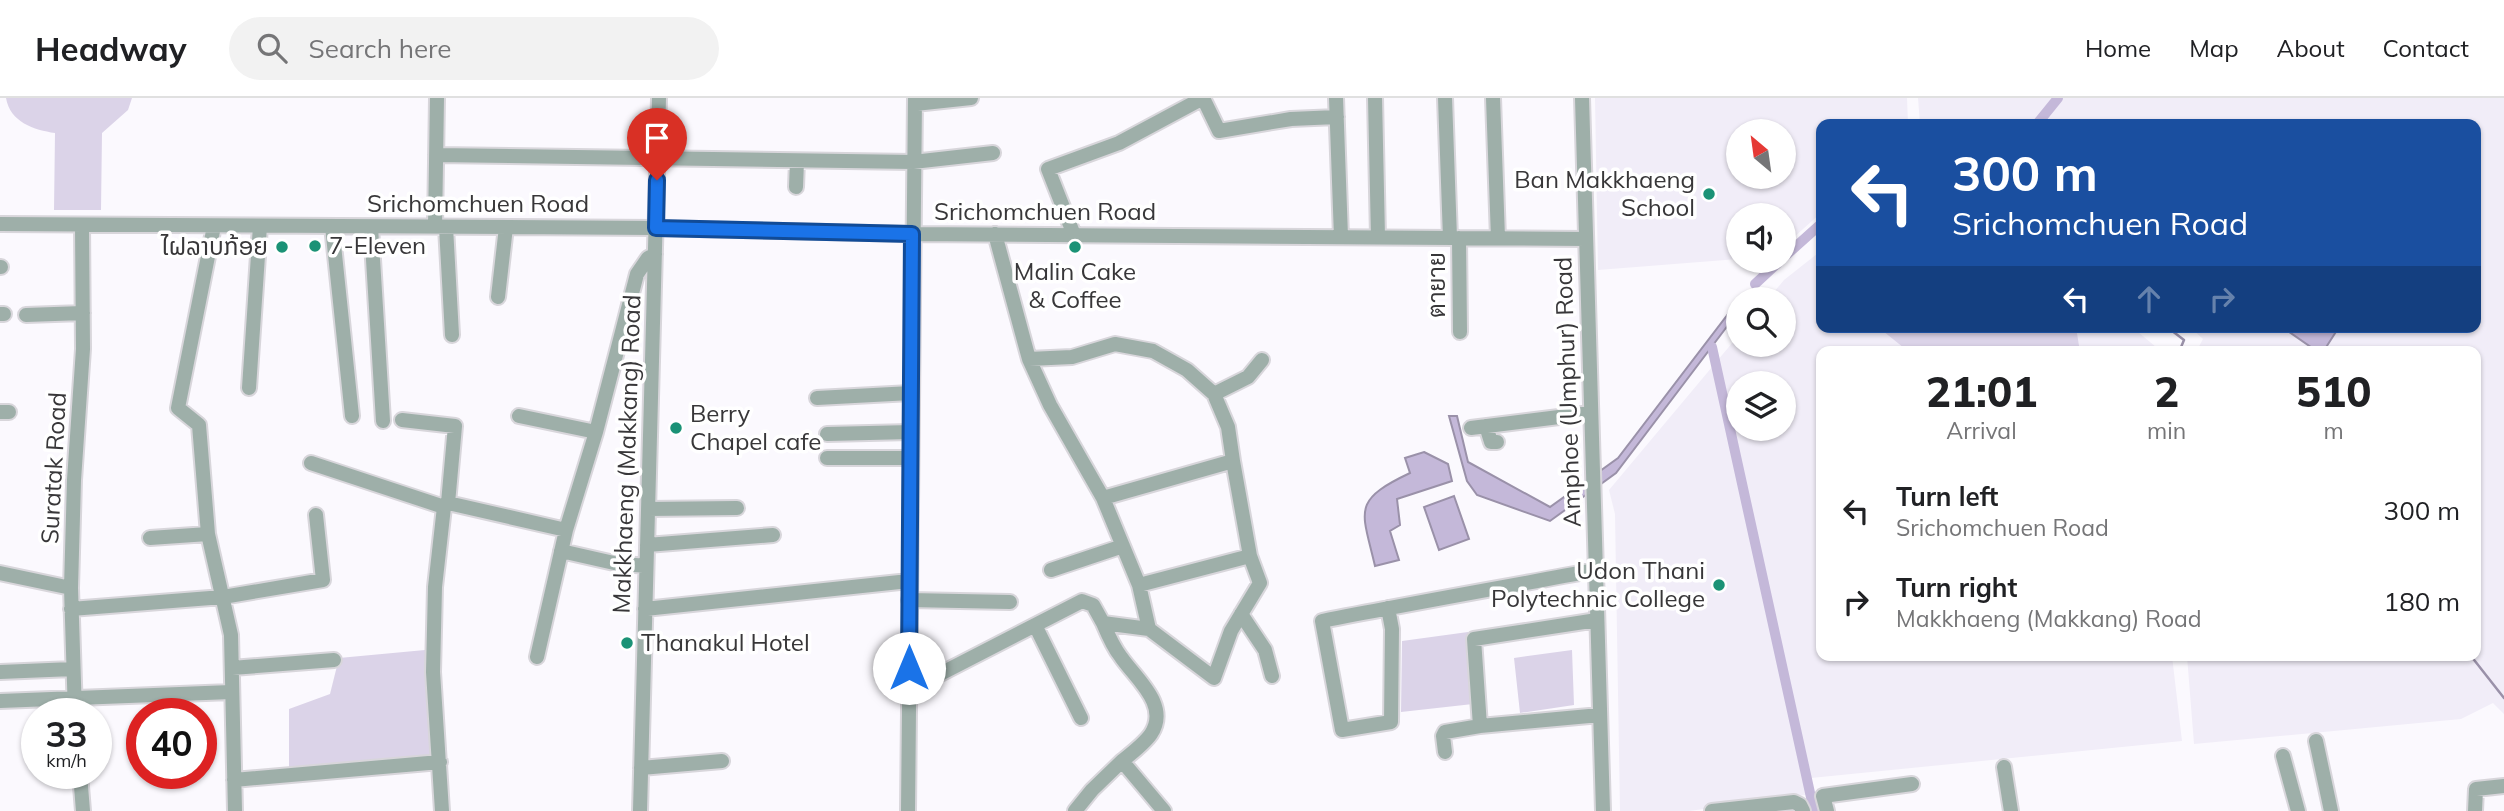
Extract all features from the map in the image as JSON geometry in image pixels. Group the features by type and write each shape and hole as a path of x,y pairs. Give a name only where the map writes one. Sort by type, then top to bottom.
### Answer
{"street":[{"path":"437,98 436,155 440,227 452,335"},
{"name":"Makkhaeng (Makkang) Road","path":"640,811 659,98"},
{"path":"908,811 915,101 971,98"},
{"path":"1074,235 1048,169 1119,143 1198,99 1203,98 1219,131 1291,120 1337,117"},
{"path":"1336,98 1341,237"},
{"path":"1375,98 1378,237"},
{"name":"ตายาย","path":"1445,98 1460,332"},
{"path":"1493,98 1498,238"},
{"name":"Amphoe (Umphur) Road","path":"1582,98 1603,811"},
{"path":"436,155 914,162 993,153"},
{"path":"796,187 797,161"},
{"name":"Srichomchuen Road","path":"0,224 656,228 912,234 1586,239"},
{"name":"Suratak Road","path":"74,698 71,588 74,480 83,349 82,225"},
{"path":"214,226 178,408 199,425 208,534 231,635 235,811"},
{"path":"249,388 260,226"},
{"path":"332,226 352,416"},
{"path":"371,226 383,421"},
{"path":"498,297 506,227"},
{"path":"995,234 1029,359 1050,405 1103,498 1139,585 1149,629"},
{"path":"537,657 566,530 596,432 637,274 648,258 655,254"},
{"path":"26,314 83,313"},
{"path":"1029,359 1072,357 1115,344 1153,351 1187,370 1214,394 1228,427 1250,556 1259,583 1231,631 1214,678 1149,629 1103,623"},
{"path":"1214,394 1248,377 1262,360"},
{"path":"817,398 911,393"},
{"path":"1497,442 1490,442 1479,427 1591,412"},
{"path":"519,416 596,432"},
{"path":"402,420 455,426 435,587 433,672 442,811"},
{"path":"827,434 911,432"},
{"path":"827,458 910,458"},
{"path":"1103,498 1233,461"},
{"path":"311,463 446,505 566,530"},
{"path":"648,509 737,508"},
{"path":"71,609 223,597 323,580 316,515"},
{"path":"149,538 208,534"},
{"path":"647,545 774,535"},
{"path":"1051,570 1123,546"},
{"path":"561,551 614,563 646,566"},
{"path":"1139,585 1250,556"},
{"path":"1388,608 1392,629 1391,722 1342,730 1322,621 1388,608 1596,570"},
{"path":"0,573 71,588"},
{"path":"645,609 909,581"},
{"path":"909,600 1010,602"},
{"path":"909,690 1082,600 1093,605 1120,656 1151,697 1157,716 1152,733 1092,790 1075,811"},
{"path":"1241,614 1265,650 1272,676"},
{"path":"1480,726 1474,639 1597,620"},
{"path":"1035,625 1081,718"},
{"path":"232,668 334,660"},
{"path":"0,672 73,669"},
{"path":"112,703 231,692"},
{"path":"0,701 21,703"},
{"path":"1445,752 1445,732 1480,726 1600,715"},
{"path":"2316,741 2331,811"},
{"path":"2283,755 2298,811"},
{"path":"641,768 722,761"},
{"path":"1122,761 1164,811"},
{"path":"234,780 440,762"},
{"path":"2004,767 2011,811"},
{"path":"1827,811 1823,796 1912,783"},
{"path":"2475,811 2476,789 2504,786"},
{"path":"81,789 83,811"},
{"path":"1712,811 1794,802 1800,805 1803,811"}],"shaded area":[{"path":"6,98 132,98 128,110 102,133 101,210 54,210 55,133 31,127 18,119 8,106"},
{"name":"Ban Makkhaeng School","path":"1595,98 1907,98 1908,119 1816,119 1816,217 1796,235 1796,203 1726,203 1726,260 1598,270"},
{"path":"1918,98 2504,98 2504,714 2493,703 2461,719 2194,744 2187,661 2481,661 2481,346 2199,346 2203,339 2196,333 2481,333 2481,119 1920,119"},
{"name":"Udon Thani Polytechnic College","path":"1816,255 1816,333 2139,333 2155,346 1816,346 1816,661 2173,661 2182,741 1811,778 1812,794 1689,811 1620,811 1615,514 1609,490 1726,350 1726,357 1796,357 1796,287 1778,287"},
{"path":"1726,317 1726,328 1616,473 1550,521 1477,495 1467,481 1449,416 1457,416 1468,462 1550,507 1618,458"},
{"path":"1885,333 2077,333 2079,346 1902,346"},
{"path":"2291,333 2335,333 2327,346 2309,346"},
{"path":"1424,452 1448,464 1452,481 1397,499 1400,525 1390,531 1399,560 1375,566 1367,532 1366,509 1378,491 1410,473 1405,458"},
{"path":"1454,496 1469,539 1439,550 1424,507"},
{"path":"1468,632 1473,704 1401,712 1402,641"},
{"path":"425,650 436,757 289,770 289,709 330,694 339,658"},
{"path":"1572,650 1574,705 1520,713 1514,658"}],"waterway":[{"path":"2041,119 2058,98"},
{"path":"1796,246 1816,228"},
{"path":"1755,284 1767,273"},
{"path":"2175,333 2184,340 2182,346"},
{"path":"1712,347 1814,811"},
{"path":"2475,661 2504,698"}],"place":[{"name":"Ban Makkhaeng School","path":"1709,194"},
{"name":"7-Eleven","path":"315,246"},
{"name":"ໄຝລາບກ້ອຍ","path":"282,247"},
{"name":"Malin Cake & Coffee","path":"1075,247"},
{"name":"Berry Chapel cafe","path":"676,428"},
{"name":"Udon Thani Polytechnic College","path":"1719,585"},
{"name":"Thanakul Hotel","path":"627,643"}],"route":[{"path":"657,180 656,228 912,234 909,668"}]}
